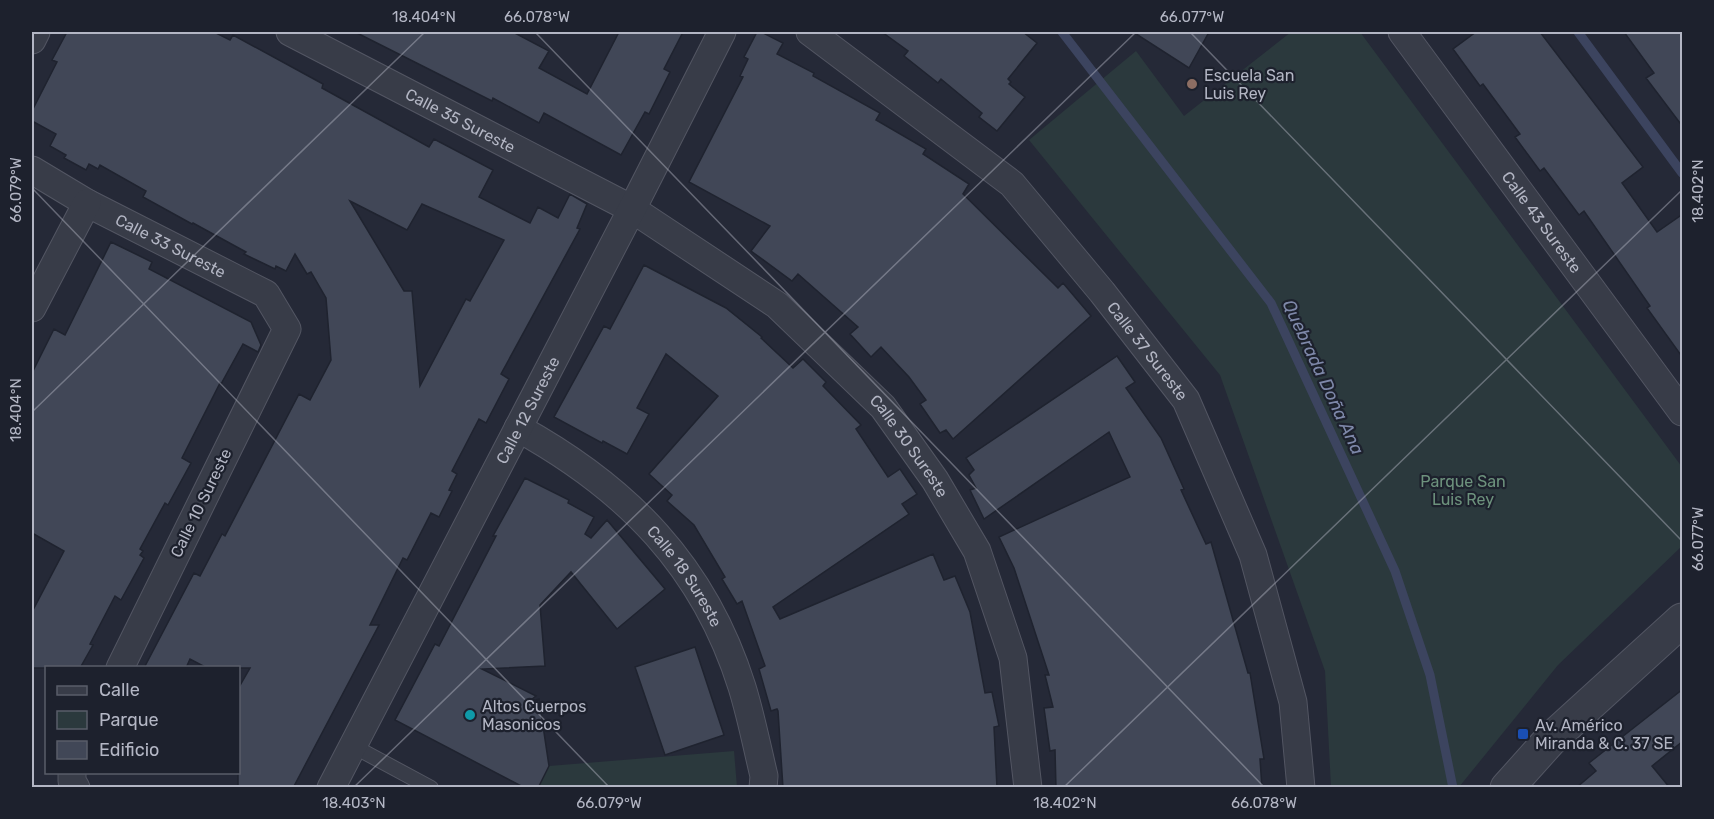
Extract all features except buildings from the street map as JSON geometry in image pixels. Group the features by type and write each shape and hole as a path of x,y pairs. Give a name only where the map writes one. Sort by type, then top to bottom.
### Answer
{"street":[{"path":"32,40 36,32"},
{"name":"Calle 35 Sureste","path":"290,32 632,209"},
{"name":"Calle 12 Sureste","path":"331,788 722,32"},
{"name":"Calle 37 Sureste","path":"810,32 1012,183 1102,291 1186,400 1253,555 1293,702 1301,788"},
{"name":"Calle 43 Sureste","path":"1402,32 1683,412"},
{"name":"Calle 33 Sureste","path":"32,170 87,203 266,294 287,329 282,338"},
{"path":"32,308 87,203"},
{"name":"Calle 30 Sureste","path":"632,209 777,305 883,408 935,480 977,551 1013,658 1028,788"},
{"name":"Calle 10 Sureste","path":"121,666 282,338"},
{"name":"Calle 18 Sureste","path":"518,428 556,449 590,472 660,536 685,568 705,602 742,686 764,776 763,788"},
{"path":"1507,788 1550,740 1683,620"},
{"path":"72,774 72,781 76,788"}],"lane":[{"path":"353,746 431,788"}],"green space":[{"name":"Parque San Luis Rey","path":"1291,32 1360,32 1682,467 1682,546 1558,665 1459,787 1331,787 1325,671 1220,375 1029,140 1136,51 1184,116"},
{"path":"734,751 737,787 538,787 549,766"}],"waterway":[{"name":"Quebrada Doña Ana","path":"1062,32 1271,303 1395,571 1430,675 1453,788"},
{"path":"1578,32 1682,173"}],"place":[{"name":"Escuela San Luis Rey","path":"1192,84"},
{"name":"Altos Cuerpos Masonicos","path":"470,715"},
{"name":"Av. Américo Miranda & C. 37 SE","path":"1523,734"}]}
